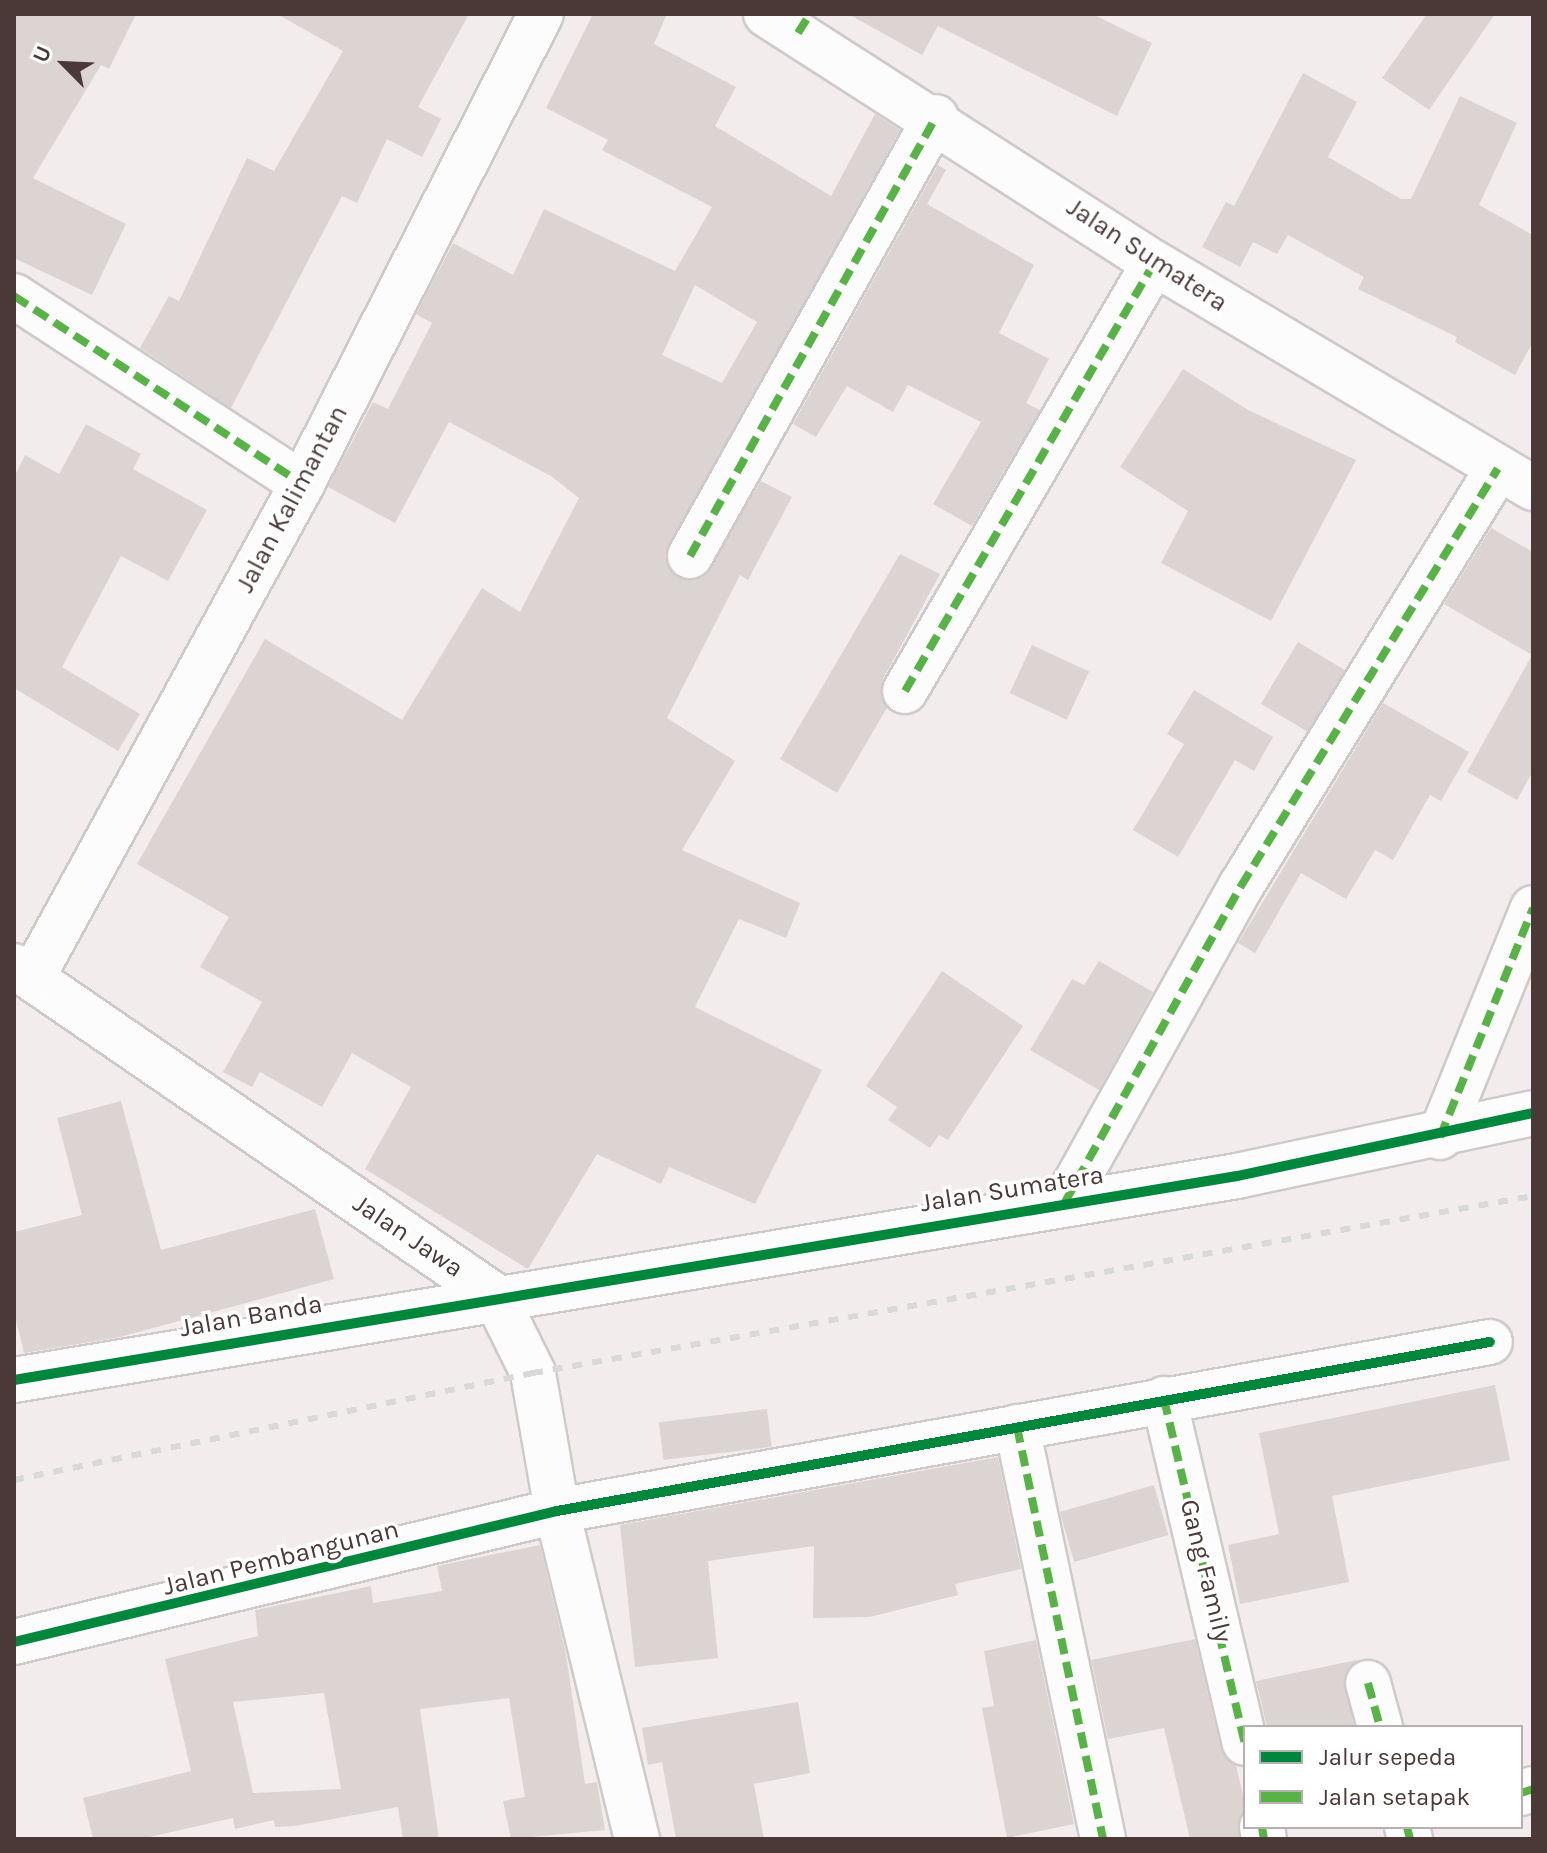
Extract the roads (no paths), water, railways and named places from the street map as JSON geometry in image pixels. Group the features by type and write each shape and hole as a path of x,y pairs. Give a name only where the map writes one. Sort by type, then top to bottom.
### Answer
{"street":[{"name":"Jalan Kalimantan","path":"23,972 302,484 541,14"},
{"name":"Jalan Sumatera","path":"791,20 1154,263 1516,478"},
{"path":"690,556 936,117"},
{"path":"905,691 1154,263"},
{"path":"14,296 302,484"},
{"path":"1065,1202 1241,886 1516,478"},
{"path":"1440,1137 1533,908"},
{"name":"Jalan Jawa","path":"23,972 495,1296 533,1373 557,1511 637,1839"},
{"name":"Jalan Sumatera","path":"495,1296 1440,1137 1533,1113"},
{"name":"Jalan Banda","path":"14,1380 495,1296"},
{"name":"Jalan Pembangunan","path":"14,1642 557,1511 1490,1342"},
{"name":"Gang Family","path":"1164,1399 1243,1735"},
{"path":"1017,1427 1103,1839"},
{"path":"1368,1683 1379,1725"}],"railway":[{"path":"14,1480 533,1373 1533,1196"}]}
